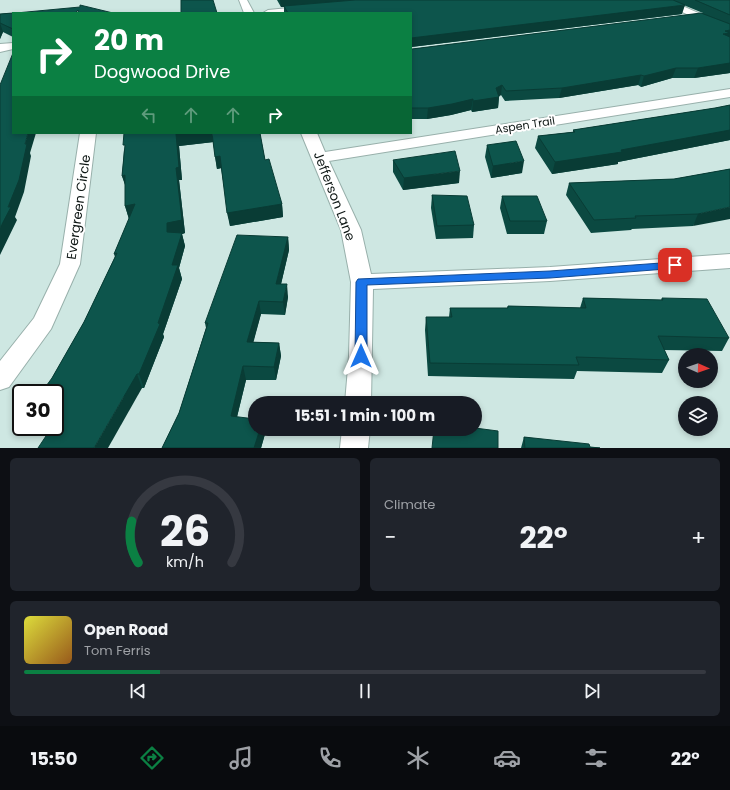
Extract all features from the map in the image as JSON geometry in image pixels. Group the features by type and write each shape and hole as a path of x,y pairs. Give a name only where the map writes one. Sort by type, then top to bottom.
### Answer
{"street":[{"path":"660,0 730,31"},
{"path":"243,1 248,12"},
{"path":"279,12 321,8"},
{"path":"676,20 700,18"},
{"path":"0,48 12,46"},
{"name":"Aspen Trail","path":"321,157 730,93"},
{"name":"Evergreen Circle","path":"0,380 43,322 70,264 88,134"},
{"name":"Jefferson Lane","path":"310,134 351,230 362,282 361,356 358,396"},
{"path":"362,282 550,274 730,261"},
{"path":"354,448 355,436"}],"building":[{"path":"181,0 213,0 217,12 181,12"},
{"path":"355,0 673,0 685,5 412,38 412,12 287,12 284,6"},
{"path":"695,0 730,0 730,15"},
{"path":"80,5 109,12 78,12 78,10 76,12 27,12 80,7"},
{"path":"12,13 12,29 0,23 0,14"},
{"path":"701,13 730,24 730,30 725,31 730,33 723,34 730,37 730,63 698,68 676,68 644,76 641,75 562,88 506,91 502,85 496,88 499,97 473,101 473,99 428,108 412,108 412,49"},
{"path":"12,55 12,134 28,134 19,180 8,207 11,207 0,228 0,85"},
{"path":"730,105 730,130 621,150 622,152 555,162 538,136 575,132 573,130"},
{"path":"124,134 176,134 179,167 176,168 182,220 167,223 167,232 182,233 172,265 178,265 158,323 160,324 139,374 137,374 94,448 38,448 46,436 64,436 64,384 48,384 84,322 117,253 114,254 135,204 125,206 125,175 122,176 125,145 123,145"},
{"path":"212,134 260,134 265,160 269,159 282,204 227,213 220,156 215,157"},
{"path":"516,141 524,161 493,166 487,145"},
{"path":"455,151 460,171 404,178 393,160"},
{"path":"730,169 730,207 698,214 635,216 636,218 594,220 569,183 674,179"},
{"path":"432,195 467,196 474,225 437,226"},
{"path":"502,196 537,196 547,221 510,221"},
{"path":"237,235 288,237 276,284 287,284 283,302 259,301 247,342 279,343 274,367 243,366 231,416 248,418 248,436 258,436 254,448 162,448 179,413 208,323 205,323"},
{"path":"583,298 663,300 662,298 707,299 729,338 658,336 669,360 576,357 579,365 430,363 426,317 452,317 450,308 508,308 508,306 586,308"},
{"path":"482,429 498,431 498,448 432,448 433,436 482,436"},
{"path":"524,437 589,444 590,447 600,448 525,448"}],"route":[{"path":"361,356 362,282 550,274 675,265"}]}
